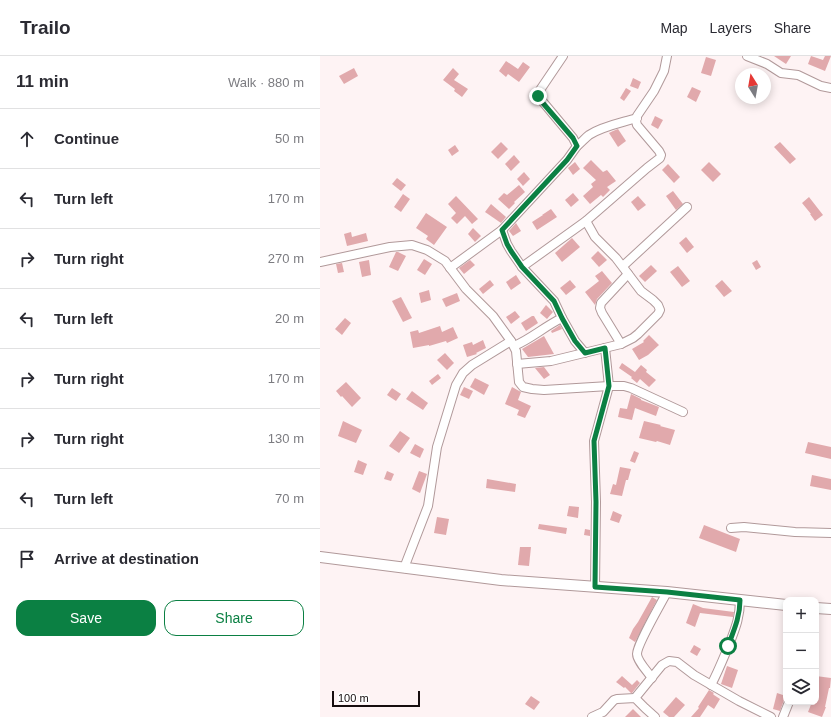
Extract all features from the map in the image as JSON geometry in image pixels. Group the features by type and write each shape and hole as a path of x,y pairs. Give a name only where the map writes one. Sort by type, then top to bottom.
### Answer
{"main road":[{"path":"320,557 501,580 667,592 783,605"},
{"path":"819,608 831,609"}],"street":[{"path":"563,56 538,93 538,96 573,138 577,146"},
{"path":"522,267 586,221 660,158 661,155 659,150 637,125 637,116 654,91 664,71 667,56"},
{"path":"746,56 767,64 781,73 798,75 821,86 831,88"},
{"path":"450,268 502,230 555,173 577,146 588,136 596,131 637,118"},
{"path":"623,266 687,207"},
{"path":"517,364 551,361 621,344 638,334 658,314 660,310 654,300 640,291 623,266 595,237 586,221"},
{"path":"502,230 507,244 522,267 554,301 575,341 585,353"},
{"path":"320,262 390,247 412,246 427,250 445,262 466,289 493,316 516,351 519,382 523,387 544,390 624,386 683,412"},
{"path":"621,344 600,308 601,303 628,274"},
{"path":"404,568 428,506 437,447 456,385 463,373 472,365 512,344 523,342 562,318"},
{"path":"595,587 596,502 594,441 609,386 605,348"},
{"path":"731,528 744,527 795,532 831,533"},
{"path":"652,678 639,660 637,653 641,641 667,592"},
{"path":"711,685 719,670 738,622 740,600"},
{"path":"592,717 603,712 614,700 635,698 662,665 669,661 677,662 694,675 711,685 772,717"},
{"path":"635,698 655,717"},
{"path":"783,717 788,705"}],"building":[{"path":"774,56 791,56 786,64"},
{"path":"811,56 823,60 825,56 831,56 825,71 808,64"},
{"path":"706,57 716,60 711,76 701,73"},
{"path":"506,61 518,69 523,62 530,67 519,82 508,74 506,77 499,71"},
{"path":"354,68 358,76 344,84 339,76"},
{"path":"453,68 459,74 454,80 468,89 462,97 454,91 455,89 443,80"},
{"path":"633,78 641,82 638,89 630,86"},
{"path":"692,87 701,91 696,102 687,97"},
{"path":"626,88 631,91 624,101 620,98"},
{"path":"655,116 663,120 658,129 651,125"},
{"path":"618,129 626,141 618,147 609,133"},
{"path":"501,142 508,149 498,159 491,152"},
{"path":"780,142 796,159 790,164 774,147"},
{"path":"455,145 459,151 452,156 448,150"},
{"path":"514,155 520,162 511,171 505,164"},
{"path":"591,160 603,172 607,170 616,181 607,187 610,190 603,197 601,195 590,204 583,196 593,187 591,184 596,180 583,168"},
{"path":"575,162 580,169 573,175 568,168"},
{"path":"709,162 721,174 713,182 701,170"},
{"path":"668,164 680,177 674,183 662,170"},
{"path":"524,172 530,179 523,186 517,179"},
{"path":"397,178 406,185 401,191 392,184"},
{"path":"519,185 525,192 509,209 498,199 504,193 507,195"},
{"path":"673,191 683,204 676,210 666,196"},
{"path":"573,193 579,200 571,207 565,200"},
{"path":"403,194 410,199 401,212 394,207"},
{"path":"456,196 478,219 472,224 465,216 457,224 451,218 456,213 448,204"},
{"path":"638,196 646,205 638,211 631,202"},
{"path":"809,197 823,215 815,221 802,203"},
{"path":"491,204 506,217 501,223 485,212"},
{"path":"551,209 557,217 537,230 532,222"},
{"path":"426,213 447,227 434,245 426,239 428,236 416,228"},
{"path":"516,223 521,231 513,236 509,231"},
{"path":"473,228 481,236 475,242 468,234"},
{"path":"351,232 352,237 366,233 368,241 347,246 344,234"},
{"path":"686,237 694,247 687,253 679,243"},
{"path":"572,238 580,247 562,262 555,253"},
{"path":"598,251 607,260 599,267 591,258"},
{"path":"396,252 406,256 398,271 389,267"},
{"path":"424,259 432,264 425,275 417,270"},
{"path":"369,260 371,275 362,277 359,262"},
{"path":"470,260 475,265 464,274 459,268"},
{"path":"757,260 761,267 756,270 752,263"},
{"path":"342,263 344,272 338,273 336,264"},
{"path":"651,265 657,271 645,282 639,276"},
{"path":"678,266 690,281 682,287 670,272"},
{"path":"602,271 612,283 597,299 595,305 585,292 599,281 595,276"},
{"path":"516,275 521,283 511,290 506,282"},
{"path":"490,280 494,285 483,294 479,289"},
{"path":"570,280 576,287 566,295 560,288"},
{"path":"722,280 732,291 724,297 715,286"},
{"path":"429,290 431,300 421,303 419,293"},
{"path":"457,293 460,301 446,307 442,299"},
{"path":"401,297 412,318 403,322 392,301"},
{"path":"546,305 553,312 547,319 540,313"},
{"path":"515,311 520,317 511,324 506,317"},
{"path":"534,316 538,323 526,331 521,323"},
{"path":"345,318 351,323 342,335 335,329"},
{"path":"560,325 562,329 552,333 551,331"},
{"path":"440,326 442,332 453,327 458,338 447,343 446,341 429,346 413,348 410,332 418,330 419,333"},
{"path":"649,335 659,345 648,355 639,360 632,349 644,342 643,341"},
{"path":"544,336 554,354 528,357 522,349"},
{"path":"483,340 486,348 476,353 477,354 467,357 463,345 472,342 473,345"},
{"path":"445,353 454,363 447,370 437,360"},
{"path":"622,363 635,372 641,365 647,370 646,372 656,380 649,387 640,379 637,383 631,378 632,377 619,368"},
{"path":"544,367 550,375 544,379 535,368"},
{"path":"438,374 441,378 432,385 429,381"},
{"path":"475,378 489,385 484,395 470,387"},
{"path":"346,382 361,398 352,407 336,391"},
{"path":"464,387 473,391 469,399 460,395"},
{"path":"512,387 521,392 518,400 531,406 525,418 517,415 519,410 505,404"},
{"path":"392,388 401,394 396,401 387,395"},
{"path":"412,391 428,403 423,410 406,399"},
{"path":"631,394 641,400 659,407 656,416 635,408 632,420 618,417 620,408 627,409"},
{"path":"343,421 362,430 356,443 338,436"},
{"path":"644,421 675,430 670,445 639,438"},
{"path":"400,431 410,438 399,453 389,446"},
{"path":"808,442 831,447 831,459 805,453"},
{"path":"415,444 424,449 420,458 410,453"},
{"path":"634,451 639,453 635,463 630,461"},
{"path":"358,460 367,464 363,475 354,472"},
{"path":"620,467 631,469 628,480 626,480 622,496 610,494 613,484 616,485"},
{"path":"387,471 394,474 391,481 384,479"},
{"path":"419,471 427,474 420,493 412,489"},
{"path":"812,475 831,479 831,490 810,486"},
{"path":"487,479 516,484 515,492 486,488"},
{"path":"569,506 579,507 578,518 567,516"},
{"path":"613,511 622,515 619,523 610,520"},
{"path":"437,517 449,519 446,535 434,533"},
{"path":"539,524 567,528 566,534 538,529"},
{"path":"704,525 740,539 736,552 699,538"},
{"path":"585,529 590,530 590,536 584,535"},
{"path":"520,547 531,547 529,566 518,565"},
{"path":"652,597 657,600 635,642 629,638"},
{"path":"693,604 703,608 734,612 733,617 700,613 695,627 686,623"},
{"path":"694,645 701,649 697,656 690,652"},
{"path":"727,666 738,670 732,688 721,684"},
{"path":"622,676 632,685 637,680 640,683 632,693 616,682"},
{"path":"819,676 831,678 826,707 822,717 808,712 811,705 819,705"},
{"path":"709,690 720,699 714,709 708,705 700,717 691,717 699,708 698,707"},
{"path":"777,693 783,695 783,703 780,711 773,709"},
{"path":"531,696 540,702 534,710 525,704"},
{"path":"676,697 685,705 674,717 669,717 663,712"},
{"path":"633,709 641,717 625,717"}],"route":[{"path":"538,96 573,138 577,146 567,160 502,230 511,251 522,267 554,301 575,341 585,353 605,348 609,386 594,441 596,502 595,587 667,592 740,600 738,622 728,646"}]}
